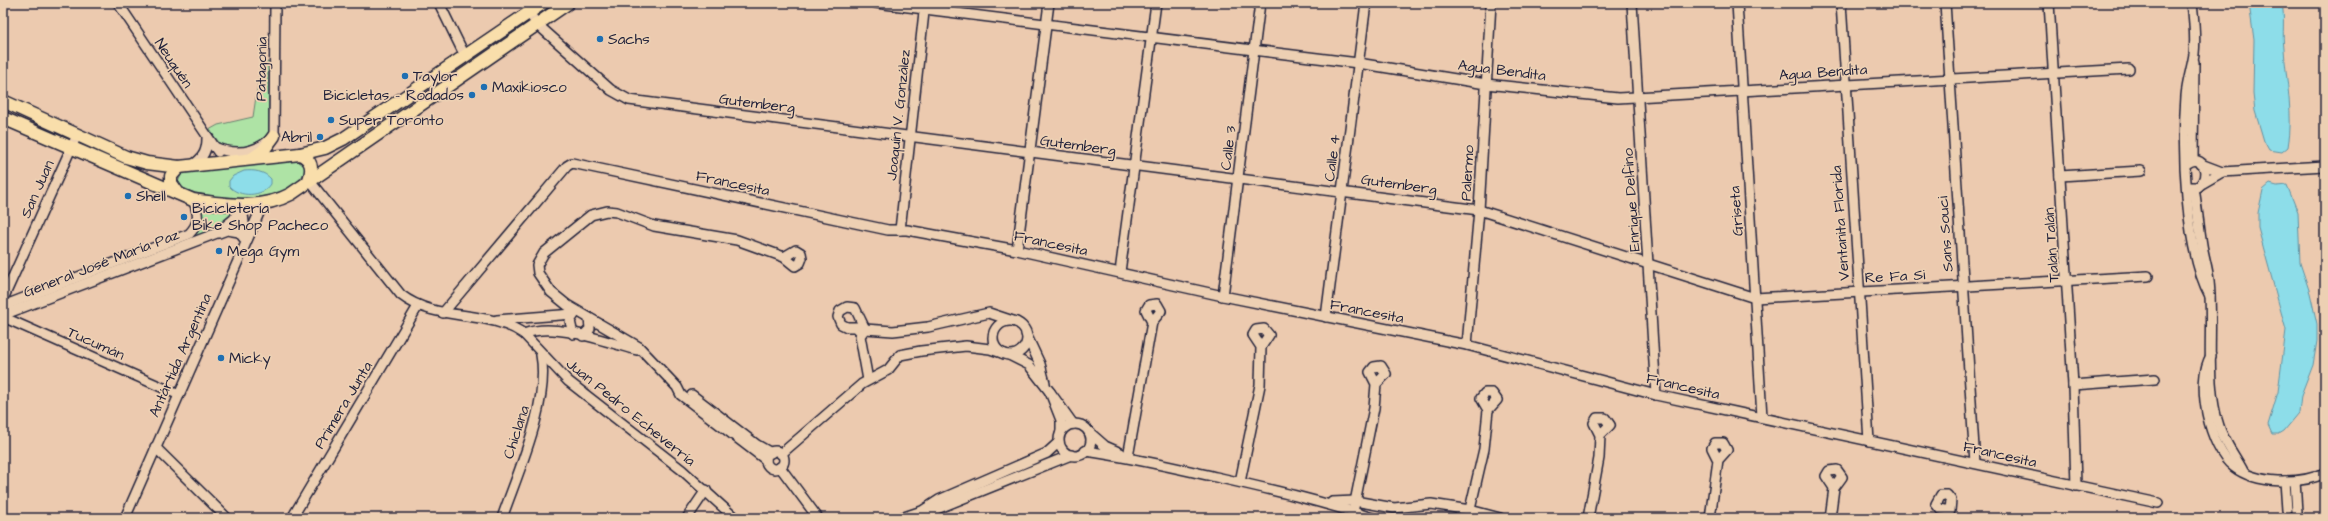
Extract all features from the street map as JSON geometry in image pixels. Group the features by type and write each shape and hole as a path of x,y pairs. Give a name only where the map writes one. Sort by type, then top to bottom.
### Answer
{"main road":[{"path":"3,101 78,136 135,160 179,167 194,164 300,154 325,148 343,139 543,3"},
{"path":"3,118 71,149 193,200 242,205 263,204 279,200 568,3"},
{"path":"274,136 280,150 287,155"},
{"path":"253,158 263,151 274,136"},
{"path":"300,154 309,161 311,166 312,171 309,180"},
{"path":"178,194 171,183 171,176 179,167"}],"street":[{"name":"Neuquén","path":"118,3 207,138 227,161"},
{"name":"Patagonia","path":"274,136 275,3"},
{"path":"439,3 465,56"},
{"name":"Agua Bendita","path":"876,3 925,6 1254,50 1358,62 1486,84 1618,98 2054,72 2129,69"},
{"path":"1017,250 1049,3"},
{"path":"1120,272 1156,3"},
{"name":"Calle 3","path":"1223,296 1260,3"},
{"name":"Calle 4","path":"1326,317 1366,3"},
{"name":"Palermo","path":"1467,345 1479,210 1492,3"},
{"name":"Enrique Delfino","path":"1632,3 1656,395"},
{"name":"Griseta","path":"1736,3 1762,418"},
{"name":"Ventanita Florida","path":"1841,3 1869,441"},
{"name":"Sans Souci","path":"1945,3 1975,462"},
{"name":"Talán Talán","path":"2050,3 2073,385 2076,486"},
{"path":"2192,3 2195,38 2194,55 2186,96 2193,163 2186,183 2197,259 2203,283 2210,296"},
{"name":"Joaquín V. González","path":"900,230 909,137 925,6"},
{"name":"Gutemberg","path":"529,13 537,24 611,90 629,100 1134,166 1342,191 1479,210 1649,263"},
{"name":"San Juan","path":"3,298 78,136"},
{"path":"214,147 228,153 238,153 260,148 274,136"},
{"path":"194,164 204,154 207,147 207,138"},
{"path":"2193,163 2222,172 2325,166"},
{"path":"2193,163 2206,174 2199,186 2202,246 2209,281 2212,326 2212,400 2225,442 2243,471 2266,479 2285,481 2295,481 2322,476"},
{"name":"Francesita","path":"443,313 568,164 888,230 900,230 1017,250 1223,296 1467,345 1656,395 1869,441 1975,462 2158,504"},
{"path":"2060,176 2141,171"},
{"path":"2186,183 2199,186 2222,172"},
{"name":"Juan Pedro Echeverría","path":"309,180 396,289 418,306 443,313 494,320 524,334 540,354 568,382 706,490 735,518"},
{"name":"General José María Paz","path":"3,306 189,234 196,227 198,221 198,210 193,200"},
{"name":"Antártida Argentina","path":"125,518 177,394 263,204"},
{"path":"242,205 246,241"},
{"name":"General José María Paz","path":"3,316 217,233 234,219 242,205"},
{"path":"769,456 757,445 686,391 677,387 645,352 589,318 575,313 551,292 538,273 537,265 544,253 579,224 600,212 617,212 654,226 736,240 784,257"},
{"path":"217,233 233,230 239,232 246,241"},
{"name":"Re Fa Si","path":"1649,263 1755,298 2148,276"},
{"name":"Primera Junta","path":"292,518 418,306"},
{"path":"494,320 575,313"},
{"path":"573,334 569,325 575,313"},
{"path":"868,380 863,330 893,331 928,327 988,313 1016,322 1024,329 1040,364 1061,420 1059,442 1063,450 1071,455"},
{"name":"Tucumán","path":"3,316 177,394"},
{"path":"583,336 590,329 589,318"},
{"path":"1016,322 1005,322 1000,324 994,332 993,338 996,348 1029,365 1048,388 1073,424 1087,430 1106,446 1128,456"},
{"path":"1128,456 1152,322"},
{"path":"524,334 540,330 555,330 645,352"},
{"path":"781,454 868,380 888,370 896,359 909,352 966,346 990,349 1007,354 1023,348 1026,334"},
{"path":"1240,482 1258,400 1261,347"},
{"name":"Chiclana","path":"502,518 542,393 543,366 540,354"},
{"path":"2073,385 2155,379"},
{"path":"1353,512 1371,427 1376,384"},
{"path":"1469,514 1484,449 1488,410"},
{"path":"1061,431 1073,424"},
{"path":"1085,452 1090,443 1087,430"},
{"path":"1588,518 1599,458 1600,435"},
{"path":"928,513 939,500 1046,453 1059,442"},
{"path":"155,447 227,518"},
{"path":"769,456 776,452 781,454 784,459 780,467"},
{"path":"902,518 928,513 1071,455 1085,452 1128,456 1326,502 1372,518"},
{"path":"769,456 768,465 772,468 780,467"},
{"path":"1710,518 1718,460"},
{"path":"780,467 818,518"},
{"path":"2285,481 2286,515"},
{"path":"2295,481 2297,512"},
{"path":"1830,518 1834,488"},
{"path":"687,518 706,490"},
{"path":"1326,502 1355,501 1394,508 1431,504 1469,514 1500,518"}],"green space":[{"path":"268,62 269,136 254,148 223,147 209,130 218,125 253,117 261,63"},
{"path":"298,161 304,165 305,171 296,183 283,191 267,196 230,198 212,196 183,189 178,182 182,173 188,171"},
{"path":"199,208 235,211 213,231 25,303 189,238 200,229 203,222 203,217"}],"water":[{"path":"2249,3 2282,3 2283,43 2290,110 2290,135 2288,147 2282,152 2269,150 2264,141 2255,111 2253,94 2254,40"},
{"path":"244,171 255,171 265,174 271,179 271,184 257,194 239,193 229,186 229,181 233,176"},
{"path":"2270,184 2277,186 2287,185 2298,213 2300,263 2310,293 2317,324 2317,341 2313,365 2301,396 2299,413 2284,431 2279,434 2272,434 2268,425 2278,392 2286,330 2258,228 2258,213 2263,190"}],"place":[{"name":"Sachs","path":"600,39"},
{"name":"Taylor","path":"405,76"},
{"name":"Maxikiosco","path":"484,87"},
{"name":"Bicicletas - Rodados","path":"472,95"},
{"name":"Super Toronto","path":"331,120"},
{"name":"Abril","path":"320,137"},
{"name":"Shell","path":"128,196"},
{"name":"Bicicletería Bike Shop Pacheco","path":"184,217"},
{"name":"Mega Gym","path":"219,251"},
{"name":"Micky","path":"221,358"}]}
